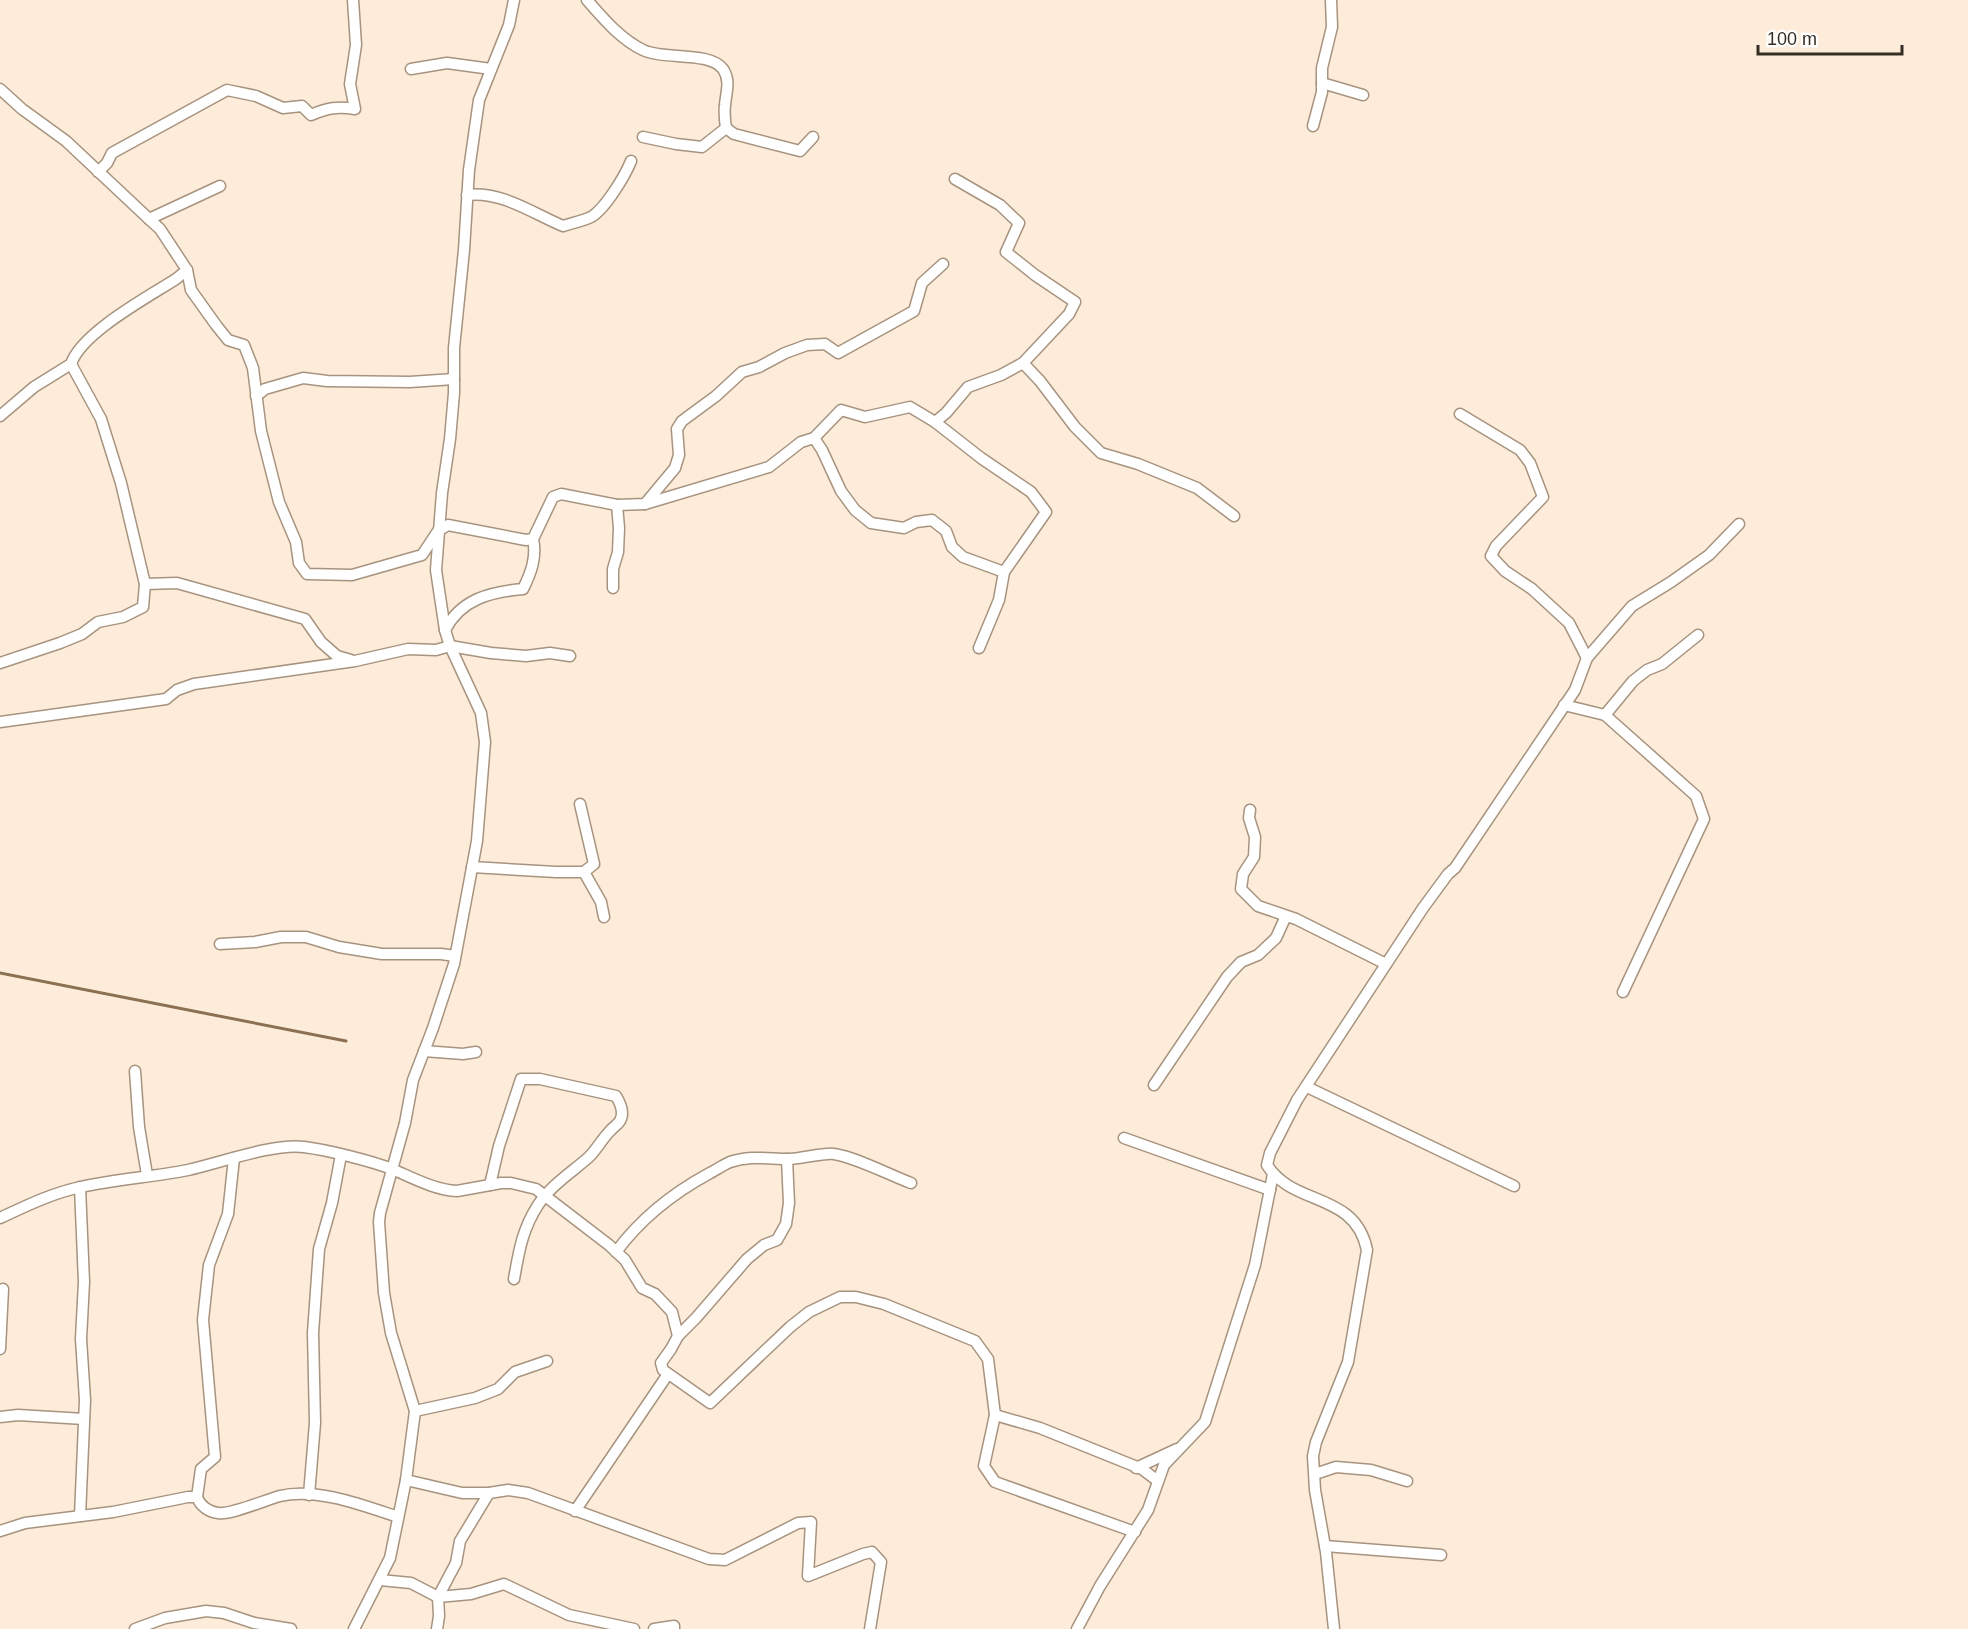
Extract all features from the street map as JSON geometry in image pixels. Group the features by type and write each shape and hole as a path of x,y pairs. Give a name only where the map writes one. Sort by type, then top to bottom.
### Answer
{"street":[{"path":"98,172 107,164 112,153 227,90 256,96 283,108 302,106 311,115 323,109 339,106 355,109 350,84 356,45 353,0"},
{"path":"354,1629 390,1558 406,1480 415,1411 391,1333 384,1293 379,1222 405,1123 413,1080 455,956 477,841 485,742 481,713 450,646 445,630 436,570 438,531 450,439 454,379 453,348 463,261 467,195 479,100 509,25 514,0"},
{"path":"587,0 607,23 643,50 664,56 710,60 722,69 729,84 724,107 726,128 734,135 800,151 813,137"},
{"path":"1313,126 1322,92 1323,68 1332,27 1331,0"},
{"path":"411,69 447,63 491,69"},
{"path":"1322,83 1363,95"},
{"path":"0,89 22,109 66,141 160,229 187,270 191,290 216,325 228,340 244,345 253,368 261,431 279,502 296,542 299,563 307,574 352,575 422,555 438,531 447,525 526,540 533,539"},
{"path":"643,137 702,147 726,128"},
{"path":"467,195 480,194 504,198 563,226 592,216 608,199 626,173 631,161"},
{"path":"935,422 946,413 968,387 1001,375 1023,363 1070,314 1075,302 1006,252 1019,223 1000,205 955,179"},
{"path":"149,219 220,186"},
{"path":"645,504 675,468 679,455 677,429 682,421 716,396 742,372 759,367 785,353 807,345 825,344 838,353 914,311 922,283 943,264"},
{"path":"0,416 34,387 71,364 74,355 88,339 187,270"},
{"path":"1023,363 1040,381 1075,427 1101,453 1138,464 1197,488 1234,516"},
{"path":"0,663 60,643 82,634 98,622 123,616 143,607 146,584 121,483 101,419 71,364"},
{"path":"256,396 265,389 303,378 327,381 410,382 454,379"},
{"path":"445,630 451,617 467,604 499,591 523,589 533,564 535,554 533,539 553,497 561,494 617,505 645,504 769,467 801,442 814,438 842,410 865,417 910,407 935,422 981,458 1031,492 1046,512 1004,572 999,600 979,648"},
{"path":"1460,414 1520,450 1530,463 1543,497 1496,546 1491,555 1505,571 1532,589 1569,622 1587,658"},
{"path":"814,438 841,491 855,510 872,523 904,528 916,522 932,519 946,531 952,547 963,557 1004,572"},
{"path":"613,588 613,569 618,552 619,536 617,505"},
{"path":"1334,1629 1325,1546 1315,1490 1313,1456 1316,1442 1348,1362 1367,1250 1358,1226 1346,1213 1282,1182 1273,1174 1267,1165 1270,1153 1297,1100 1386,964 1423,908 1455,868 1575,690 1587,658 1632,606 1710,555 1739,524"},
{"path":"146,584 177,583 304,619 321,642 337,656 355,661"},
{"path":"1605,715 1634,681 1647,670 1662,664 1698,634"},
{"path":"0,711 5,721 166,699 177,690 194,684 355,661 408,649 436,650 450,646 526,656 550,653 570,656"},
{"path":"1564,705 1605,715 1696,796 1704,819 1623,992"},
{"path":"472,867 584,872 594,864 580,804"},
{"path":"1250,810 1255,837 1254,857 1243,874 1241,889 1258,906 1286,916 1386,964"},
{"path":"584,872 601,902 604,917"},
{"path":"1154,1085 1227,977 1241,962 1258,955 1276,938 1286,916"},
{"path":"220,944 255,942 281,937 306,937 382,954 455,956"},
{"path":"424,1051 462,1054 476,1052"},
{"path":"135,1071 139,1127 147,1175"},
{"path":"490,1185 499,1146 521,1079 540,1079 616,1096 621,1104 622,1114 619,1125 610,1131 589,1156 538,1204 523,1234 518,1250 514,1280"},
{"path":"1307,1087 1514,1186"},
{"path":"1124,1138 1270,1190"},
{"path":"0,1218 48,1196 80,1187 186,1170 283,1148 303,1147 341,1155 392,1169 407,1177 449,1191 511,1183 540,1191 625,1260 642,1288 655,1294 672,1312 678,1336"},
{"path":"616,1252 642,1221 687,1185 730,1162 773,1157 787,1159 832,1153 863,1163 911,1184"},
{"path":"309,1495 315,1424 313,1333 319,1249 332,1203 341,1155"},
{"path":"234,1158 228,1214 209,1265 203,1320 215,1457 201,1469 197,1497 202,1506 219,1513 230,1512 283,1495 309,1495 340,1499 398,1517"},
{"path":"787,1159 789,1203 786,1224 777,1240 764,1245 747,1259 678,1336 661,1363 663,1370 710,1403 790,1327 809,1312 840,1297 856,1297 884,1304 975,1341 988,1359 995,1415 984,1466 994,1482 1135,1532"},
{"path":"1077,1629 1148,1510 1164,1465 1205,1422 1255,1265 1273,1174"},
{"path":"80,1187 84,1282 81,1339 85,1400 80,1516"},
{"path":"0,1349 3,1289"},
{"path":"415,1411 475,1398 498,1389 515,1372 547,1361"},
{"path":"575,1511 668,1374"},
{"path":"0,1417 18,1415 84,1419"},
{"path":"995,1415 1040,1428 1136,1468 1142,1468 1158,1481"},
{"path":"1136,1468 1183,1446"},
{"path":"1315,1474 1336,1467 1371,1470 1407,1480"},
{"path":"406,1480 462,1493 508,1490 528,1493 710,1559 725,1560 798,1523 811,1522 808,1576 872,1552 881,1562 870,1629"},
{"path":"437,1629 438,1597 456,1563 460,1541 489,1493"},
{"path":"0,1531 25,1523 197,1497"},
{"path":"1325,1546 1441,1555"},
{"path":"380,1580 411,1583 438,1597 471,1594 504,1584 569,1615 634,1629"},
{"path":"135,1629 165,1618 206,1611 291,1629"},
{"path":"654,1629 674,1626 674,1629"}],"waterway":[{"path":"0,973 346,1041"}]}
